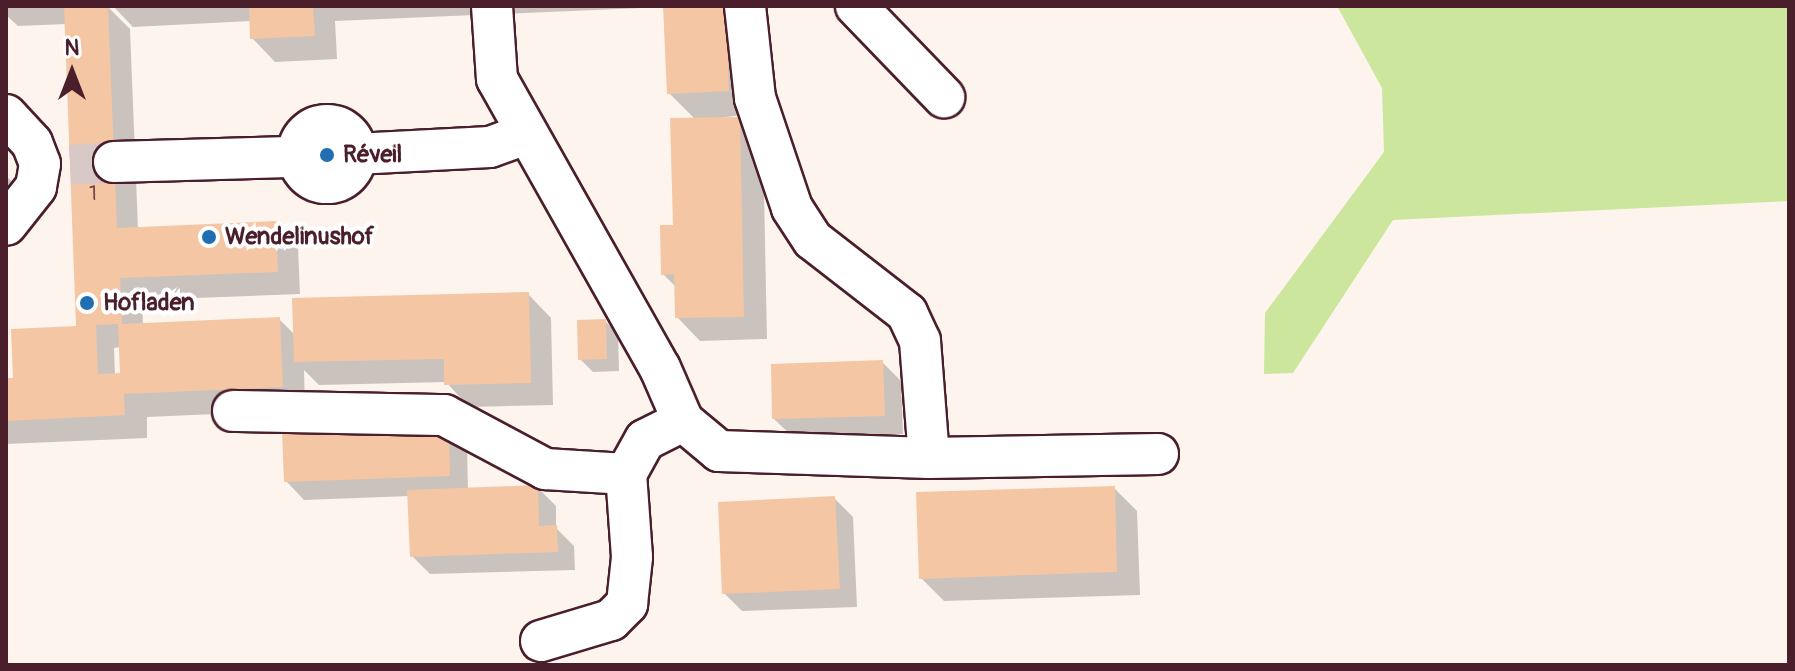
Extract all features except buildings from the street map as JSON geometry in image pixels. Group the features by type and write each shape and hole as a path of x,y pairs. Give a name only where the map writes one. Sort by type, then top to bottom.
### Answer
{"street":[{"path":"492,6 497,79 525,134 660,368 683,421 719,451 736,456 929,458 1158,454"},
{"path":"745,6 755,98 792,208 813,240 907,313 920,341 929,458"},
{"path":"856,6 944,97"},
{"path":"6,115 55,165 6,225"},
{"path":"114,162 298,157 302,139 325,125 343,130 355,154 490,147 525,134"},
{"path":"233,411 444,415 545,469 626,474"},
{"path":"541,641 611,620 627,604 632,557 626,474 645,440 683,421"}],"green space":[{"path":"1337,6 1789,6 1789,201 1393,220 1293,373 1264,374 1265,313 1384,152 1382,88"}],"tunnel":[{"path":"70,165 114,162"}],"place":[{"name":"Réveil","path":"327,155"},
{"name":"Wendelinushof","path":"209,237"},
{"name":"Hofladen","path":"87,303"}]}
